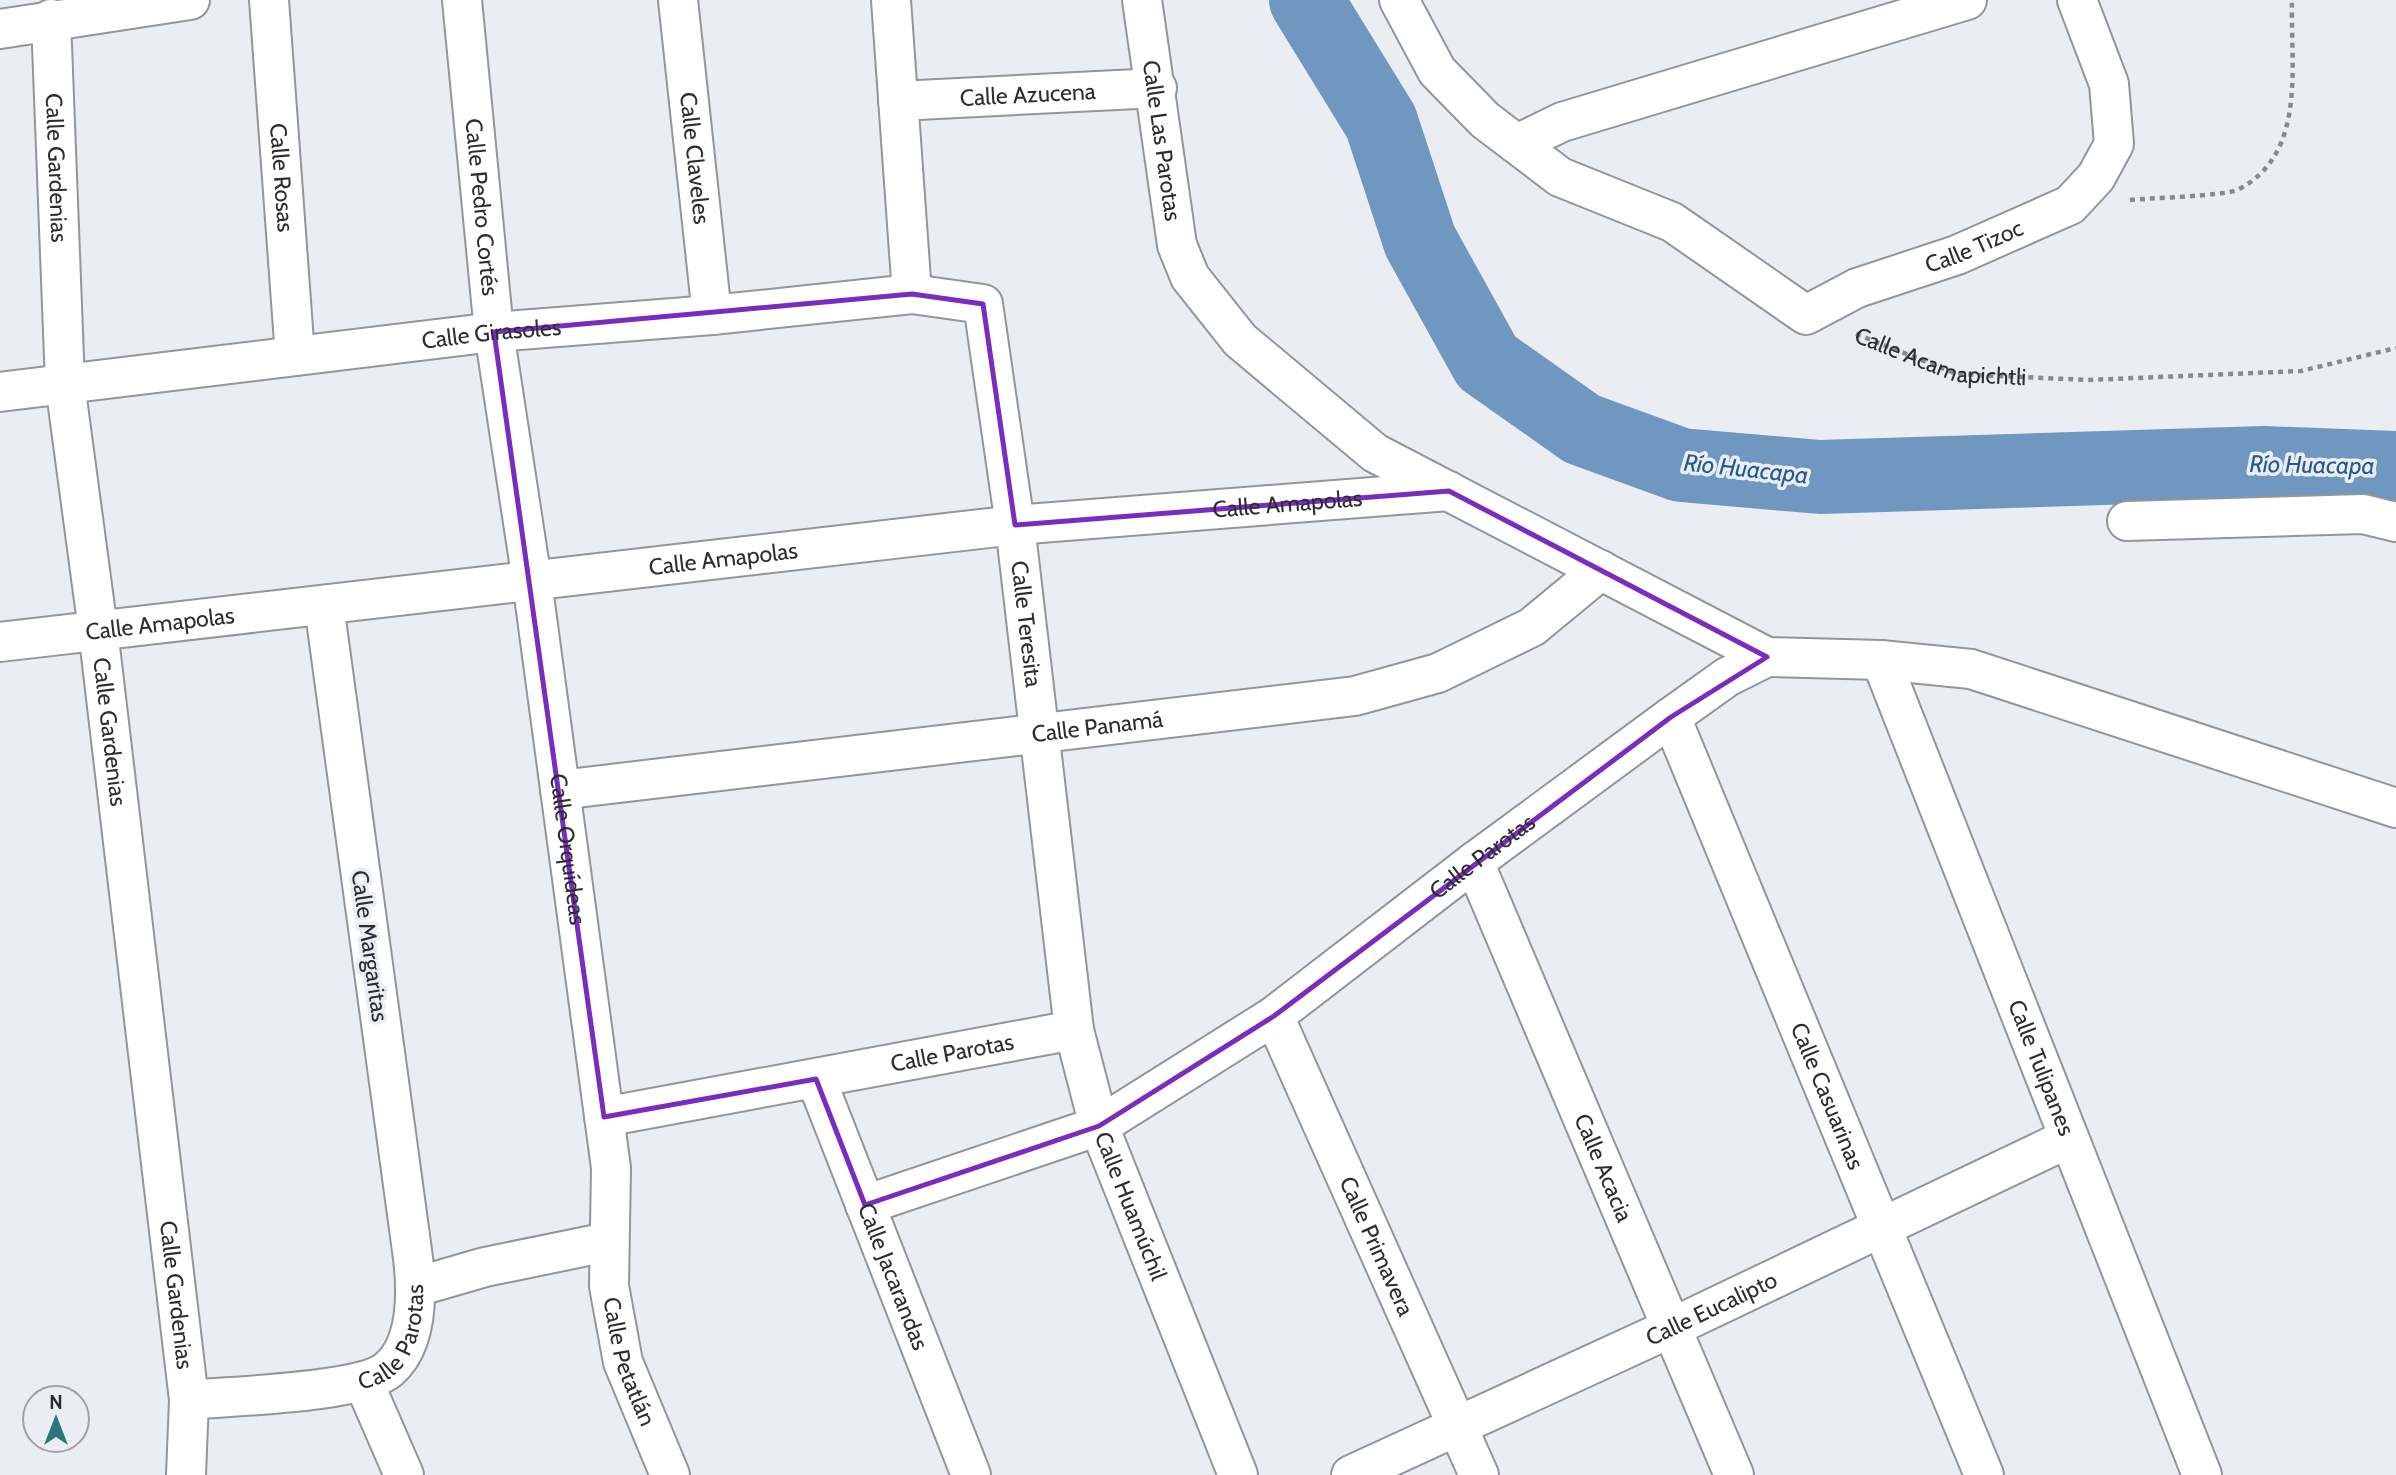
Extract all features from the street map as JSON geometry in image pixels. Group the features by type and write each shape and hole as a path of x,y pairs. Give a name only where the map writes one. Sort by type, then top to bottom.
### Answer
{"street":[{"path":"0,29 51,19 190,0"},
{"name":"Calle Rosas","path":"270,0 295,356"},
{"name":"Calle Pedro Cortés","path":"462,0 494,332 532,581"},
{"name":"Calle Claveles","path":"678,0 712,315"},
{"path":"891,0 912,294"},
{"name":"Calle Las Parotas","path":"1142,0 1157,89 1177,245 1190,277 1240,340 1375,453 1767,657"},
{"path":"1399,0 1437,71 1485,120 1560,177 1672,222 1806,315"},
{"path":"1517,144 1562,122 1967,0"},
{"name":"Calle Tizoc","path":"1806,315 1857,288 1957,255 2070,205 2096,177 2114,144 2109,84 2077,0"},
{"name":"Calle Gardenias","path":"51,19 65,384 98,630 189,1400"},
{"name":"Calle Azucena","path":"898,101 1157,89"},
{"name":"Calle Girasoles","path":"0,392 494,332 712,315 912,294 983,304"},
{"name":"Calle Teresita","path":"983,304 1015,525 1074,1030"},
{"name":"Calle Amapolas","path":"0,642 1015,525 1449,491"},
{"path":"2127,521 2363,514 2396,522"},
{"name":"Calle Panamá","path":"560,790 1355,696 1438,673 1532,627 1601,570"},
{"name":"Calle Orquídeas","path":"532,581 604,1117"},
{"name":"Calle Margaritas","path":"324,605 416,1287"},
{"path":"1767,657 1881,660 1971,669 2396,808"},
{"name":"Calle Parotas","path":"1099,1126 1274,1016 1474,862 1671,717 1727,677 1767,657"},
{"name":"Calle Tulipanes","path":"1881,660 2202,1475"},
{"name":"Calle Casuarinas","path":"1671,717 1984,1475"},
{"name":"Calle Acacia","path":"1474,862 1734,1475"},
{"name":"Calle Primavera","path":"1274,1016 1479,1475"},
{"path":"1074,1030 1099,1126"},
{"name":"Calle Parotas","path":"604,1117 1074,1030"},
{"name":"Calle Jacarandas","path":"816,1079 971,1475"},
{"path":"604,1117 611,1168 607,1241"},
{"name":"Calle Huamúchil","path":"865,1205 1099,1126 1238,1475"},
{"name":"Calle Eucalipto","path":"1351,1475 1673,1327 2069,1138"},
{"name":"Calle Parotas","path":"189,1400 364,1383 390,1369 411,1335 416,1287 485,1267 607,1241"},
{"name":"Calle Petatlán","path":"607,1241 609,1286 623,1362 670,1475"},
{"path":"364,1383 404,1475"},
{"path":"186,1475 189,1400"}],"path":[{"path":"2070,205 2236,191 2263,170 2287,136 2293,83 2292,0"},
{"name":"Calle Acamapichtli","path":"1806,315 1957,374 2088,380 2301,371 2396,348"}],"highlighted area":[{"path":"912,294 983,304 1015,525 1449,491 1767,657 1671,717 1274,1016 1099,1126 865,1205 816,1079 604,1117 494,332"}],"waterway":[{"name":"Río Huacapa","path":"1306,0 1381,122 1420,241 1487,362 1582,429 1681,465 1820,477 2264,463 2396,468"}]}
